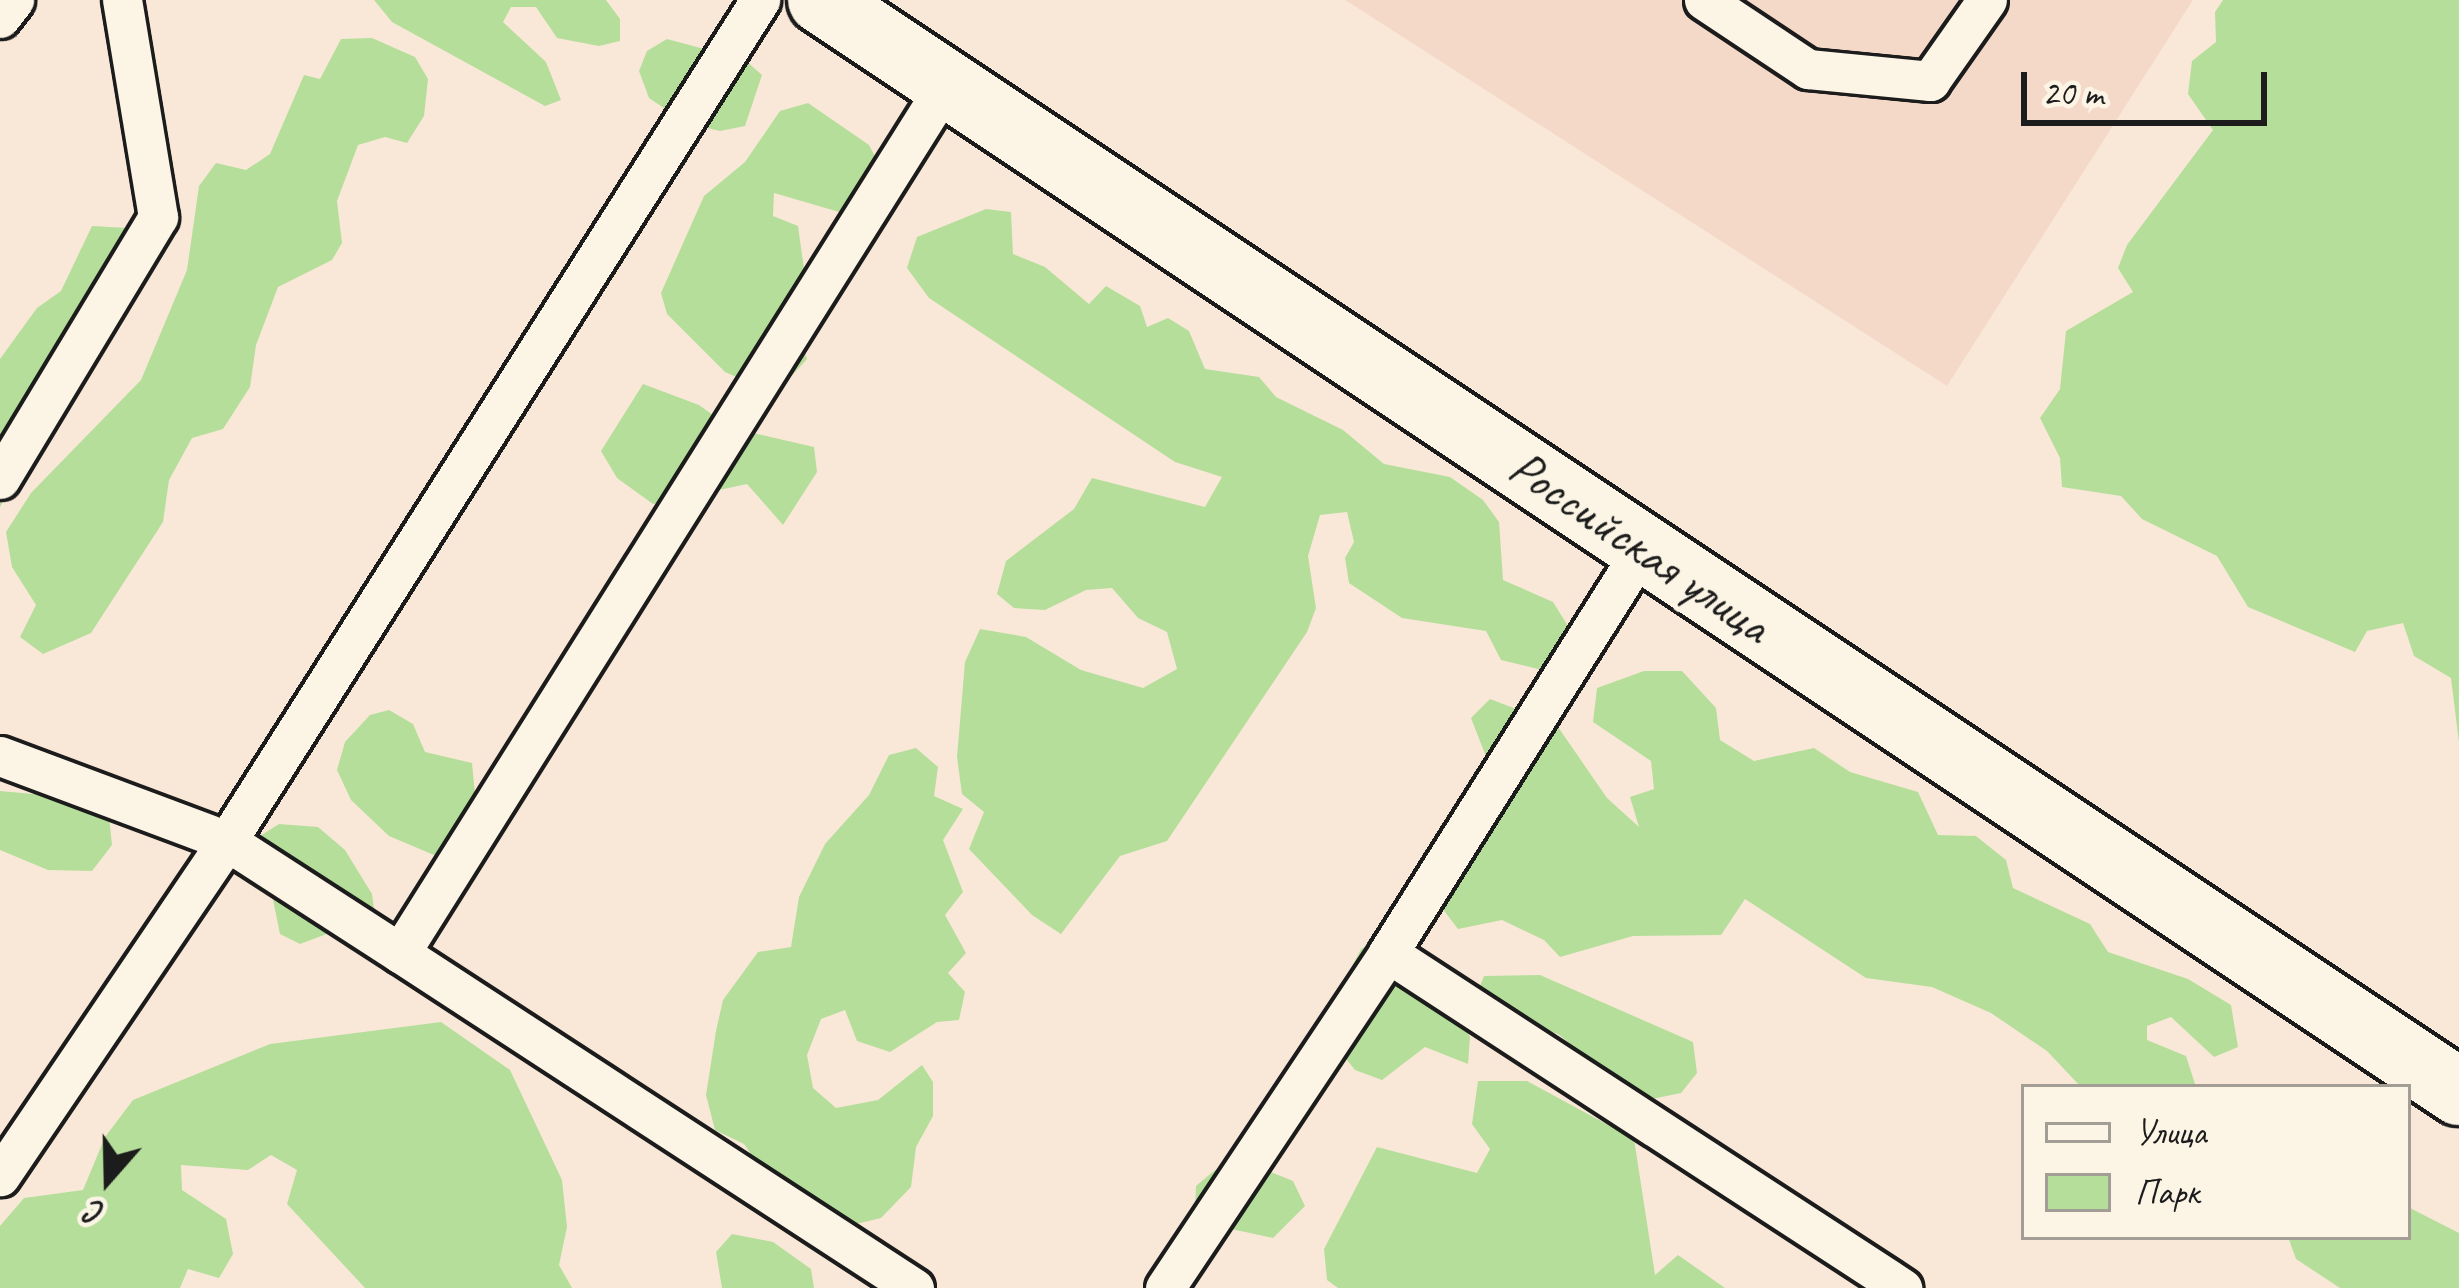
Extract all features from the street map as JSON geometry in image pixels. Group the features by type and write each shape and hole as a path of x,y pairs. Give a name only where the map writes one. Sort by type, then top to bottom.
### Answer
{"main road":[{"name":"Российская улица","path":"821,0 2459,1092"}],"lane":[{"path":"0,18 14,0"},
{"path":"0,479 158,217 122,0"},
{"path":"0,1176 227,841 760,0"},
{"path":"1704,0 1808,69 1930,81 1988,0"},
{"path":"400,952 947,83"},
{"path":"1165,1288 1388,953 1643,548"},
{"path":"0,756 227,841 914,1288"},
{"path":"1388,953 1902,1288"}],"shaded area":[{"path":"1345,0 2193,0 1947,386"}],"green space":[{"path":"374,0 606,0 620,19 620,41 599,46 557,38 536,7 511,7 503,22 546,62 561,100 545,106 392,22"},
{"path":"2223,0 2459,0 2459,743 2451,678 2414,656 2403,623 2367,631 2355,652 2248,607 2217,556 2142,519 2121,496 2062,487 2060,458 2040,418 2060,389 2066,331 2133,292 2118,268 2127,245 2213,130 2188,94 2192,61 2216,42 2215,12"},
{"path":"372,38 415,57 428,79 424,116 407,143 385,137 358,145 337,201 342,243 332,260 278,287 256,345 250,387 223,429 192,438 169,480 163,522 91,633 43,654 20,637 36,605 12,567 6,532 31,493 141,380 187,270 199,186 216,163 246,170 270,154 304,75 320,79 341,39"},
{"path":"667,39 745,60 762,75 745,126 720,131 686,123 649,98 639,71 647,51"},
{"path":"808,103 869,145 887,180 853,216 774,193 773,216 798,226 804,269 795,324 807,359 788,380 757,386 725,372 667,314 661,293 704,196 745,162 780,111"},
{"path":"986,209 1011,212 1013,254 1045,267 1089,304 1106,286 1140,306 1147,327 1168,318 1189,331 1205,369 1259,377 1276,397 1343,430 1384,464 1450,477 1483,500 1499,522 1503,580 1553,602 1568,626 1565,660 1546,671 1501,660 1486,631 1402,618 1349,583 1345,558 1354,542 1347,512 1320,515 1308,556 1316,608 1307,632 1167,841 1120,856 1061,934 1032,915 969,849 984,812 962,794 957,757 965,662 980,629 1026,637 1081,670 1143,688 1177,669 1167,632 1138,618 1112,588 1086,590 1045,610 1014,608 997,594 1006,561 1074,509 1092,478 1205,507 1222,477 1175,462 929,298 907,268 917,237"},
{"path":"92,226 128,228 137,252 0,507 0,359 37,308 61,291"},
{"path":"643,384 699,405 731,428 814,447 817,472 783,525 747,484 653,504 617,478 601,451"},
{"path":"1644,671 1682,671 1716,708 1720,740 1754,761 1814,748 1850,772 1918,792 1938,835 1976,836 2006,860 2013,888 2090,924 2108,952 2188,979 2231,1005 2238,1047 2214,1057 2171,1017 2147,1026 2147,1040 2186,1056 2195,1084 2078,1084 2047,1051 1991,1013 1932,987 1866,978 1745,899 1721,935 1633,936 1560,957 1544,940 1502,920 1458,929 1416,874 1432,843 1464,817 1487,759 1471,718 1490,699 1556,724 1607,798 1639,827 1630,797 1654,789 1651,761 1593,722 1597,688"},
{"path":"389,710 413,724 425,752 472,763 475,794 461,840 434,855 389,836 351,800 337,770 345,742 370,715"},
{"path":"916,748 938,767 934,796 963,809 943,840 963,892 945,915 966,953 948,973 965,992 959,1020 937,1022 890,1052 857,1041 845,1010 821,1019 807,1055 813,1088 836,1108 878,1100 922,1065 933,1082 933,1116 916,1147 911,1187 881,1218 827,1231 768,1179 744,1144 715,1130 706,1095 716,1031 723,1000 758,952 791,947 799,897 825,844 869,795 889,755"},
{"path":"61,760 86,766 109,816 112,845 92,871 48,870 0,850 0,791 33,794 50,786"},
{"path":"279,824 318,827 345,850 372,894 375,916 300,944 280,934 260,836"},
{"path":"1405,926 1470,1037 1468,1064 1425,1047 1382,1080 1355,1070 1330,1039 1333,1002 1361,949"},
{"path":"1540,975 1693,1042 1697,1073 1681,1093 1642,1101 1558,1034 1472,1007 1484,976"},
{"path":"441,1022 510,1070 562,1180 567,1227 559,1265 572,1288 365,1288 287,1204 297,1170 271,1155 248,1170 181,1165 182,1190 226,1219 233,1254 219,1278 188,1269 180,1288 0,1288 0,1226 24,1198 83,1190 105,1137 133,1100 270,1044"},
{"path":"1478,1081 1527,1081 1634,1139 1655,1275 1678,1255 1725,1288 1338,1288 1327,1280 1324,1249 1377,1147 1477,1173 1490,1149 1472,1124"},
{"path":"1248,1163 1293,1181 1305,1206 1273,1238 1208,1224 1195,1210 1196,1186 1215,1170"},
{"path":"2411,1209 2459,1233 2459,1288 2340,1288 2296,1259 2289,1240 2411,1240"},
{"path":"732,1234 773,1242 811,1269 814,1288 722,1288 716,1252"}]}
